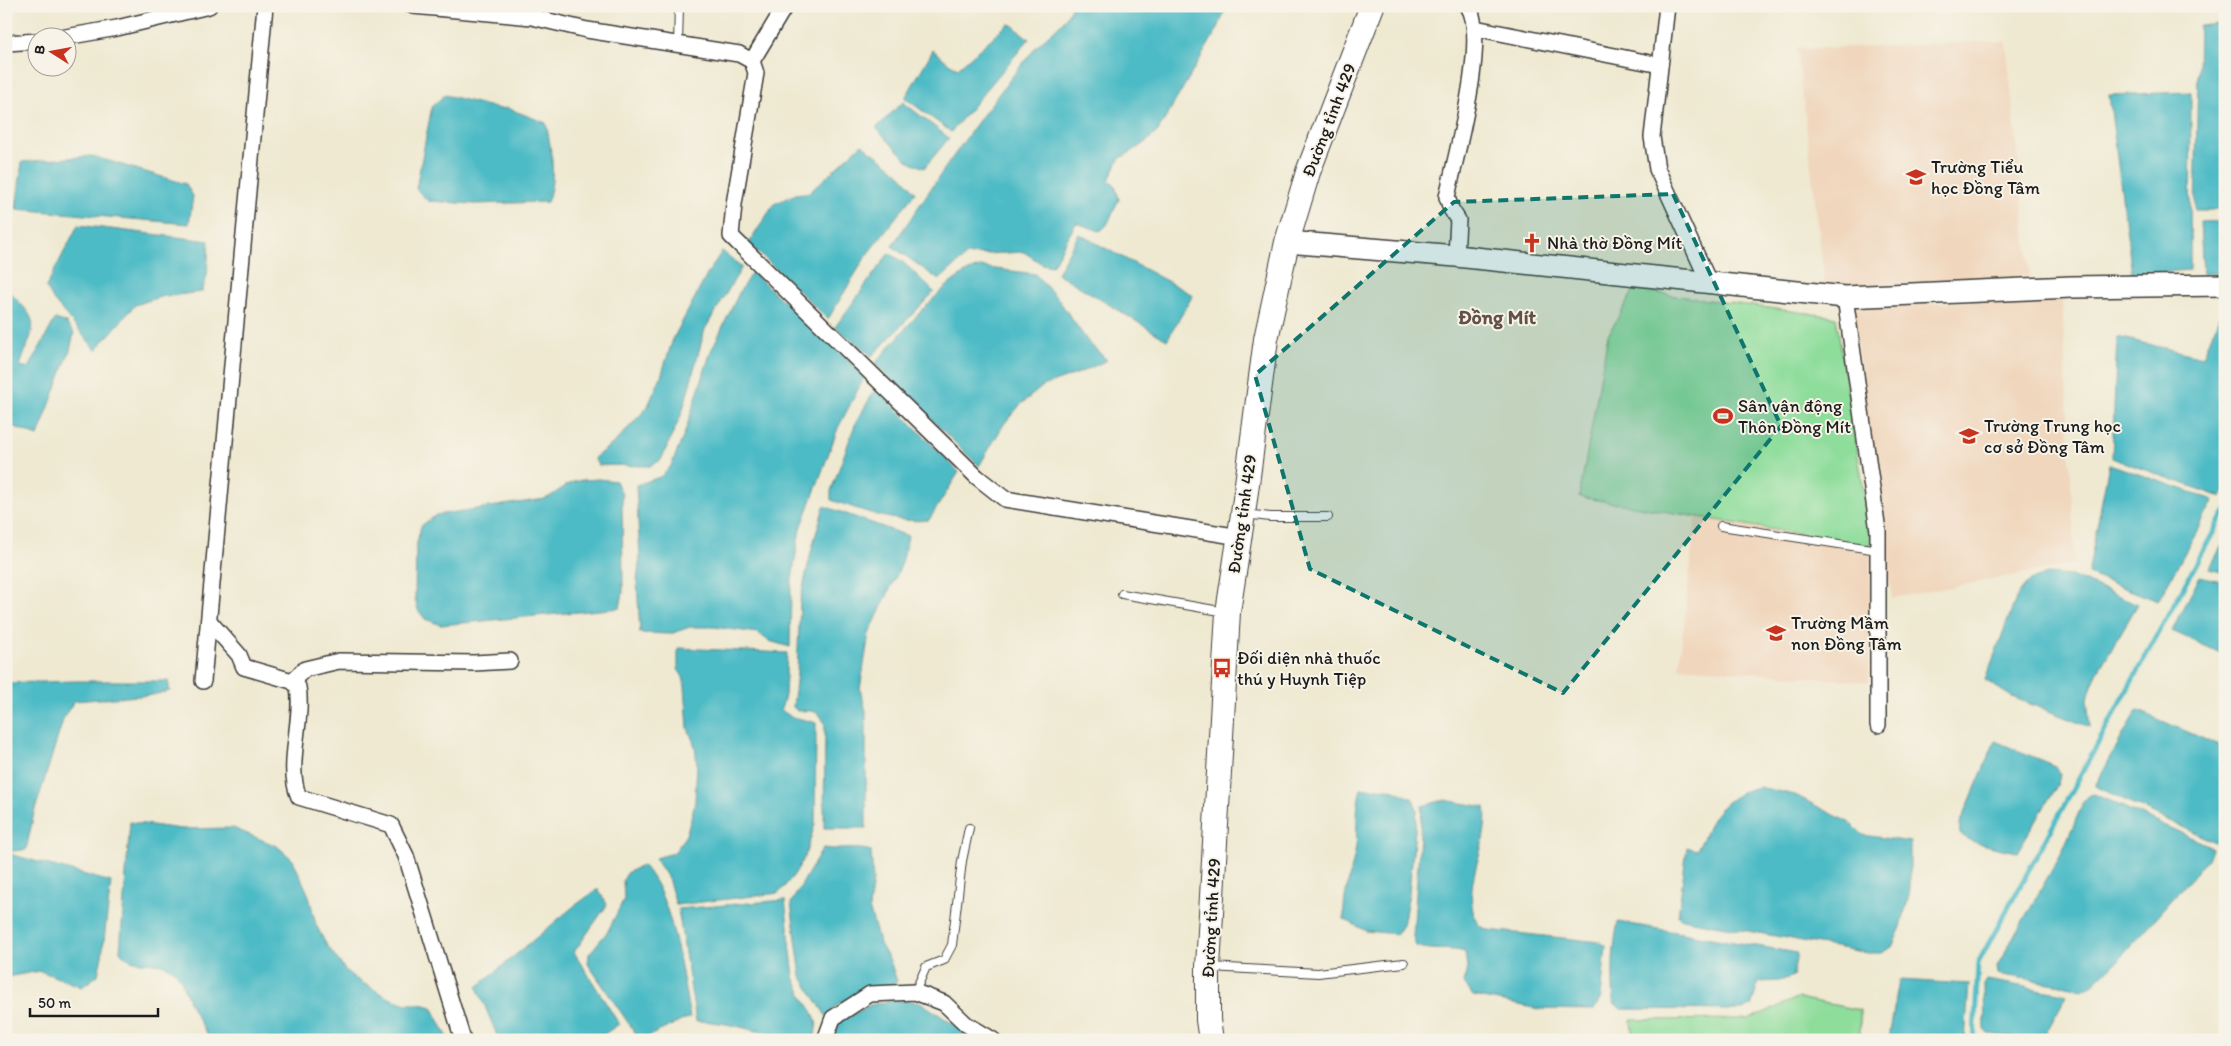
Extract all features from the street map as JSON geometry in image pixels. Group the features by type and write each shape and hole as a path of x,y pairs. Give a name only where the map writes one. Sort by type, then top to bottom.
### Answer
{"main road":[{"name":"Đường tỉnh 429","path":"1211,1040 1208,1020 1208,967 1228,612 1240,537 1266,339 1288,242 1308,172 1372,6"}],"street":[{"path":"78,35 117,28 209,6"},
{"path":"203,681 265,6"},
{"path":"412,6 532,12 587,30 739,54 752,61 756,73 734,204 731,236 977,477 1005,499 1240,537"},
{"path":"752,61 786,6"},
{"path":"1456,256 1458,220 1451,209 1447,197 1471,81 1475,28 1472,12 1468,6"},
{"path":"1667,6 1652,137 1657,169 1709,282"},
{"path":"1475,28 1660,65"},
{"path":"6,43 28,42"},
{"path":"1288,242 1456,256 1845,297 2071,287 2225,285"},
{"path":"1845,297 1878,531 1878,725"},
{"path":"209,620 238,655 244,667 292,681 298,687 301,702 294,772 295,789 299,797 391,824 406,856 463,1040"},
{"path":"292,681 305,670 339,661 474,663 510,661"},
{"path":"825,1040 833,1018 870,994 915,992 944,1004 966,1024 993,1040"}],"lane":[{"path":"678,6 678,45"},
{"path":"1243,514 1270,517 1328,516"},
{"path":"1721,526 1878,550"},
{"path":"1122,594 1228,612"},
{"path":"915,992 926,967 944,960 952,945 962,862 969,828"},
{"path":"1208,967 1318,973 1404,963"}],"highlighted area":[{"path":"1673,194 1781,426 1563,693 1310,569 1255,375 1454,202"}],"shaded area":[{"name":"Trường Tiểu học Đồng Tâm","path":"2006,41 2030,276 1883,285 1825,284 1797,49"},
{"name":"Trường Trung học cơ sở Đồng Tâm","path":"2062,297 2075,564 1892,598 1852,307"},
{"name":"Trường Mầm non Đồng Tâm","path":"1696,517 1871,546 1869,682 1679,667"}],"green space":[{"name":"Sân vận động Thôn Đồng Mít","path":"1634,290 1836,317 1871,546 1579,497 1608,335"},
{"path":"1798,998 1860,1010 1860,1040 1633,1040 1631,1020 1749,1019"}],"water":[{"path":"1071,6 1227,6 1218,28 1158,131 1144,144 1119,159 1109,180 1115,185 1119,199 1107,225 1100,231 1076,223 1052,266 1042,264 1024,252 967,255 939,280 892,246 980,119 1037,46 1062,23"},
{"path":"2225,23 2225,210 2195,210 2199,26"},
{"path":"1008,24 1012,25 1029,39 951,132 905,98 933,50 958,68"},
{"path":"2191,92 2190,270 2132,274 2109,95"},
{"path":"445,95 500,109 507,108 546,123 552,173 552,183 547,202 474,204 428,201 416,189 432,106"},
{"path":"903,102 949,138 924,168 907,160 876,128"},
{"path":"862,144 905,179 915,193 868,253 828,319 749,243 774,204 796,194 810,192"},
{"path":"92,156 186,184 193,196 189,224 16,209 22,162"},
{"path":"2225,221 2225,273 2203,274 2200,222"},
{"path":"78,225 209,241 207,275 202,292 160,297 135,305 96,350 54,301 46,287"},
{"path":"1079,234 1193,295 1167,340 1057,273"},
{"path":"722,251 742,267 705,329 682,413 661,460 650,466 598,465 594,458 615,442 647,408 660,379 673,339 708,273"},
{"path":"889,253 903,262 934,292 872,356 835,327"},
{"path":"980,267 1035,274 1058,299 1088,342 1107,360 1079,373 1043,386 1020,405 1004,424 979,466 877,366 877,361 939,293 967,272"},
{"path":"752,272 865,376 838,428 799,534 791,586 790,647 769,641 758,633 714,627 690,627 670,634 640,633 637,581 640,557 636,485 660,477 671,466 684,435 711,351 740,291"},
{"path":"6,289 31,317 32,332 20,366 29,368 55,319 65,322 74,333 70,350 38,436 12,426 6,426"},
{"path":"2225,302 2225,491 2221,497 2112,458 2117,337 2203,357"},
{"path":"876,388 959,472 929,520 916,521 891,518 831,500 831,491 856,422"},
{"path":"2109,464 2214,500 2158,601 2088,574"},
{"path":"598,479 616,481 622,494 623,592 620,608 441,625 425,619 418,610 415,598 416,547 421,526 436,515 544,499 572,482"},
{"path":"824,506 908,536 902,563 869,634 860,689 866,711 866,828 824,828 825,726 821,717 815,712 797,711 793,707 797,673 800,601"},
{"path":"2225,540 2225,573 2209,569"},
{"path":"2048,574 2071,576 2138,604 2097,673 2087,699 2090,727 2012,697 1985,680 2017,596 2030,580"},
{"path":"2200,576 2225,582 2225,655 2172,631"},
{"path":"678,648 787,653 785,695 781,709 793,717 816,723 815,824 805,856 794,875 779,893 676,905 668,878 655,858 674,853 686,835 695,802 697,763 695,746 688,728 685,686 683,677 678,669"},
{"path":"168,681 170,691 152,695 74,701 64,717 34,813 26,850 12,851 6,849 6,683"},
{"path":"2139,711 2225,748 2225,847 2095,786 2135,713"},
{"path":"1995,741 2055,766 2060,775 2058,784 2017,852 1972,841 1962,835 1960,831 1960,824"},
{"path":"1759,787 1795,795 1852,824 1863,835 1910,842 1910,890 1901,927 1892,947 1881,953 1868,953 1682,919 1678,916 1687,847 1696,850 1714,816 1728,801 1746,791"},
{"path":"1378,788 1394,790 1413,799 1417,810 1409,893 1403,925 1397,934 1366,931 1344,919 1346,892 1355,855 1359,796 1361,789"},
{"path":"2094,794 2208,845 2212,848 2208,859 2124,954 2091,986 2084,989 1998,974 1997,966 2061,854 2083,803 2089,795"},
{"path":"1444,800 1485,807 1486,822 1484,836 1473,881 1472,896 1473,910 1478,925 1488,930 1600,942 1606,946 1601,998 1594,1010 1539,1009 1473,996 1464,983 1467,967 1465,952 1428,949 1416,946 1413,937 1422,806"},
{"path":"130,822 181,829 233,828 277,846 293,860 309,896 316,925 326,944 346,971 389,998 407,1004 421,1004 432,1007 449,1040 211,1040 194,1013 176,972 159,964 131,960 120,951"},
{"path":"823,848 871,851 873,880 869,908 880,944 890,961 897,981 894,986 853,996 841,1002 826,1016 801,976 791,903"},
{"path":"6,853 111,882 98,975 82,987 40,971 6,977"},
{"path":"643,865 654,879 669,916 675,937 690,1017 640,1040 588,964 589,954 608,931 624,899 623,880 628,872"},
{"path":"598,889 607,905 574,952 619,1024 596,1040 499,1040 477,987 573,907"},
{"path":"785,900 794,977 817,1023 814,1040 784,1037 726,1024 696,1021 678,909"},
{"path":"1618,922 1797,953 1793,976 1780,981 1759,982 1751,1006 1743,1010 1621,1009 1614,1003 1613,982"},
{"path":"1899,980 1969,984 1965,1040 1890,1040"},
{"path":"1987,980 2067,995 2042,1040 1988,1034 1985,1031 1984,985"},
{"path":"896,1000 920,1002 968,1034 969,1040 833,1040 839,1022 870,1005"}],"waterway":[{"path":"1974,1040 1978,963 2225,511"}],"place":[{"name":"Trường Tiểu học Đồng Tâm","path":"1916,177"},
{"name":"Nhà thờ Đồng Mít","path":"1532,243"},
{"name":"Sân vận động Thôn Đồng Mít","path":"1723,416"},
{"name":"Trường Trung học cơ sở Đồng Tâm","path":"1969,436"},
{"name":"Trường Mầm non Đồng Tâm","path":"1776,633"},
{"name":"Đối diện nhà thuốc thú y Huynh Tiệp","path":"1222,668"}],"district":[{"name":"Đồng Mít","path":"1497,317"}]}
